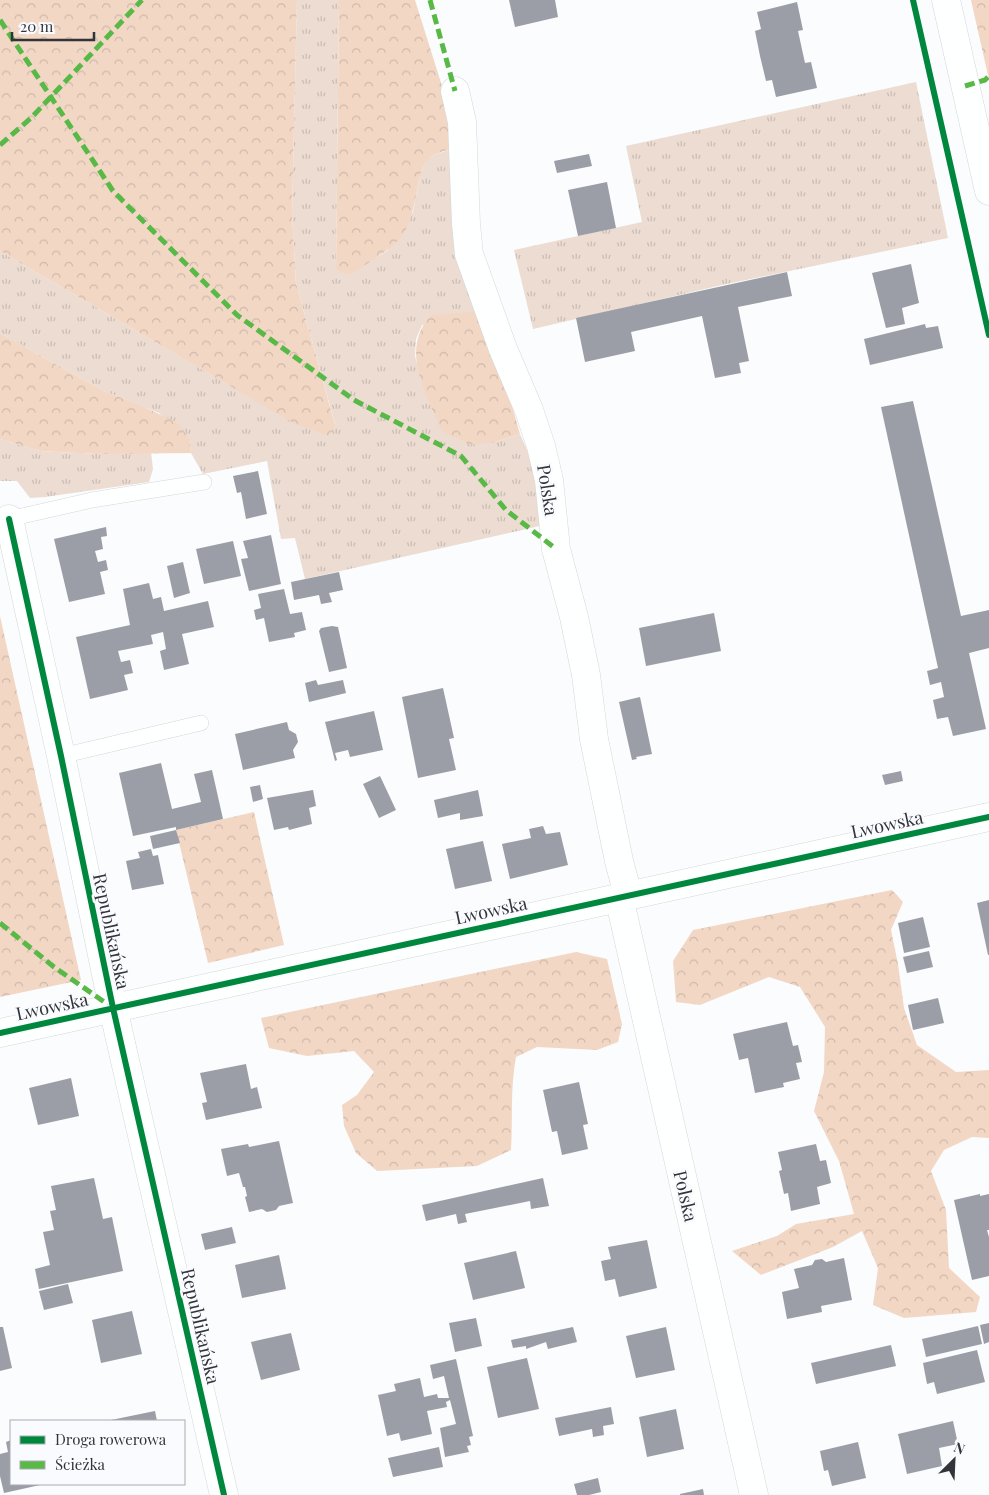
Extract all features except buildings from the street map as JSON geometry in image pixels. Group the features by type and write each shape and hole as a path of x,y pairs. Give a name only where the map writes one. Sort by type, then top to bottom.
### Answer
{"street":[{"path":"946,0 989,191"},
{"name":"Polska","path":"455,90 462,122 469,254 503,349 529,410 541,446 549,480 556,549 574,618 586,675 594,739 619,861 624,896 754,1495"},
{"name":"Republikańska","path":"9,519 61,756 113,1008 224,1495"},
{"name":"Lwowska","path":"0,1033 989,817"}],"lane":[{"path":"9,519 92,500 204,482"},
{"path":"61,756 201,723"}],"green space":[{"path":"0,0 297,0 292,215 296,283 335,425 329,436 295,424 0,251"},
{"path":"297,0 339,0 336,268 379,256 387,251 413,212 420,174 426,161 434,155 454,148 485,311 422,325 416,339 415,356 422,384 495,442 520,434 543,486 544,525 305,579 295,538 281,539 267,461 203,474 191,453 190,439 159,413 104,391 0,333 0,251 232,387 335,424 296,283 292,215"},
{"path":"339,0 415,0 448,105 454,148 436,154 425,164 420,175 411,217 407,227 396,243 351,274 344,273 336,268"},
{"path":"971,0 989,0 989,80"},
{"path":"916,82 948,238 722,285 533,329 514,250 642,222 626,146"},
{"path":"485,311 520,434 495,442 471,445 442,431 418,372 417,343 422,329 431,315"},
{"path":"0,333 104,391 176,422 190,439 191,453 95,454 40,451 0,439"},
{"path":"0,439 40,451 95,454 151,452 153,469 149,482 30,498 17,481 0,481"},
{"path":"0,616 81,980 0,997"},
{"path":"254,812 284,945 208,963 176,830"},
{"path":"892,890 903,902 891,930 904,1008 917,1045 956,1072 989,1070 989,1138 972,1137 944,1150 931,1171 946,1210 949,1268 980,1297 976,1312 904,1318 873,1305 878,1268 862,1231 833,1247 761,1275 732,1251 777,1236 796,1224 854,1214 839,1161 814,1111 824,1072 825,1027 800,987 769,977 700,1005 676,1002 673,961 693,930"},
{"path":"576,952 607,959 622,1024 618,1042 597,1050 537,1047 516,1057 512,1092 511,1150 477,1166 377,1171 356,1153 344,1126 342,1105 357,1095 374,1072 354,1051 307,1056 269,1048 261,1018"}],"marked path":[{"path":"0,145 31,118 142,0"},
{"path":"430,0 455,91"},
{"path":"0,20 113,191 237,315 354,400 461,456 506,510 556,549"},
{"path":"965,86 985,80 989,76"},
{"path":"0,923 54,967 113,1008"}],"cycle path":[{"path":"913,0 989,335"},
{"path":"9,519 61,756 113,1008 224,1495"},
{"path":"0,1033 989,817"}]}
